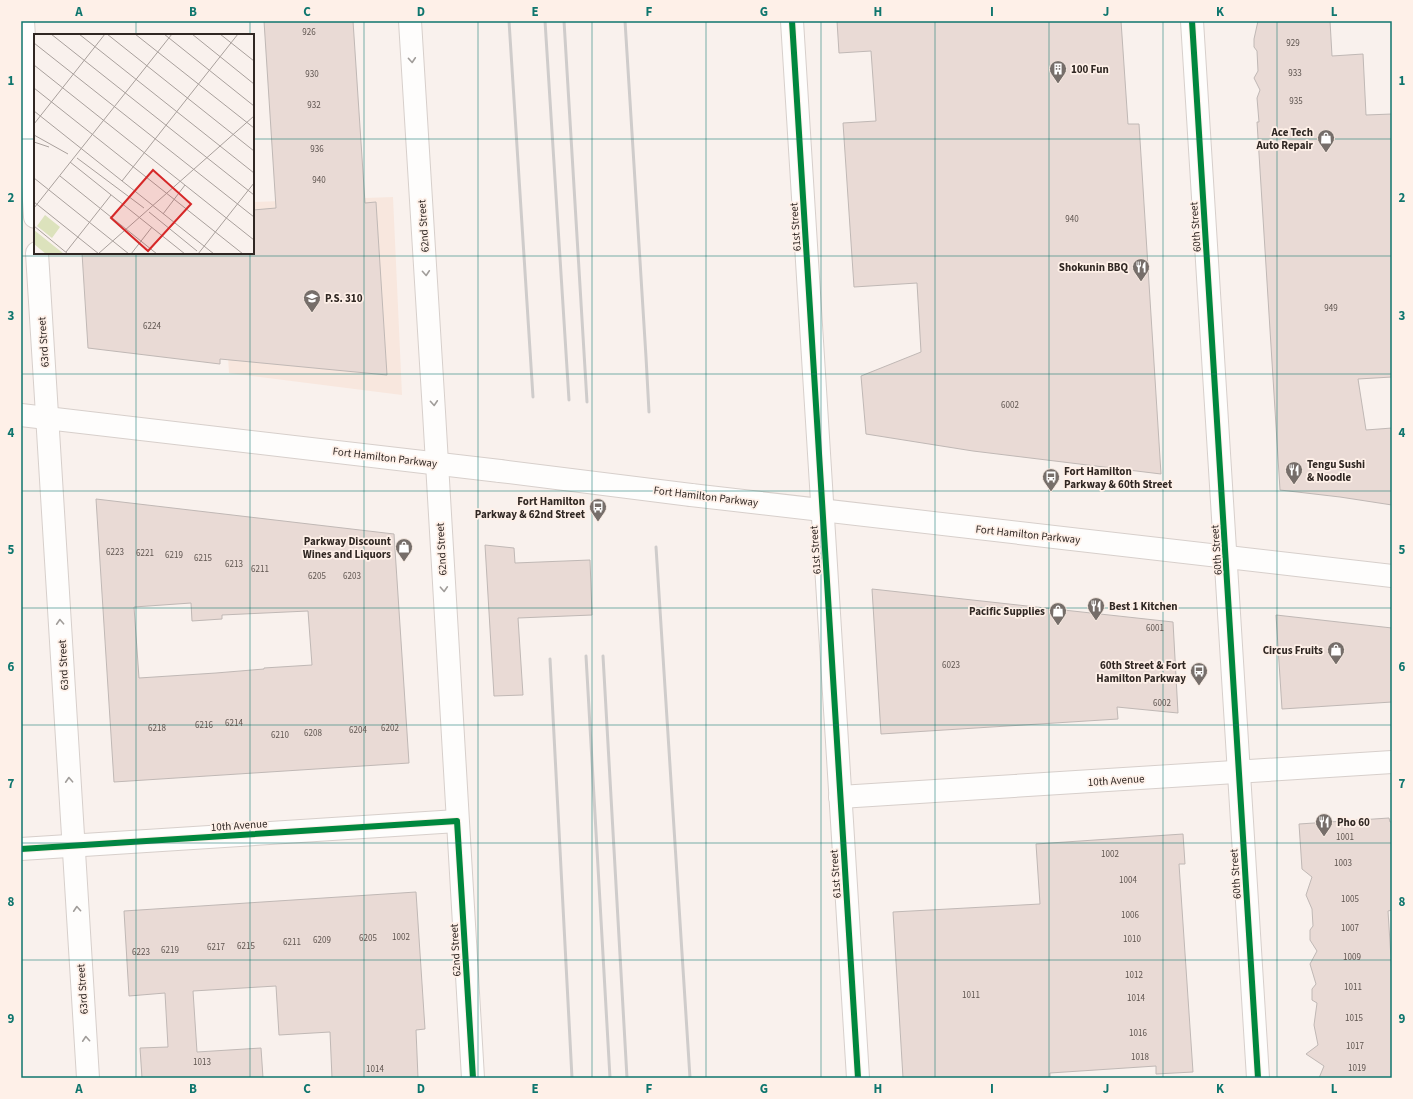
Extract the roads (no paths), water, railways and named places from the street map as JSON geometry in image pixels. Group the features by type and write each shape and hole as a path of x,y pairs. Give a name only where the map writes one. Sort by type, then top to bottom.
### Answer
{"street":[{"path":"23,21 34,201"},
{"name":"62nd Street","path":"410,21 473,1078"},
{"name":"61st Street","path":"792,21 858,1078"},
{"name":"60th Street","path":"1192,21 1258,1078"},
{"name":"63rd Street","path":"37,254 88,1078"},
{"name":"Fort Hamilton Parkway","path":"21,415 437,463 773,505 1392,576"},
{"name":"10th Avenue","path":"840,797 1392,762"},
{"name":"10th Avenue","path":"21,849 457,821"}],"railway":[{"path":"509,21 533,397"},
{"path":"545,21 569,400"},
{"path":"564,21 587,402"},
{"path":"625,21 649,412"},
{"path":"656,547 690,1078"},
{"path":"586,656 610,1078"},
{"path":"603,656 627,1078"},
{"path":"550,659 572,1078"}],"place":[{"name":"100 Fun","path":"1058,84"},
{"name":"Ace Tech Auto Repair","path":"1326,153"},
{"name":"Shokunin BBQ","path":"1141,282"},
{"name":"P.S. 310","path":"312,313"},
{"name":"Tengu Sushi & Noodle","path":"1294,485"},
{"name":"Fort Hamilton Parkway & 60th Street","path":"1051,492"},
{"name":"Fort Hamilton Parkway & 62nd Street","path":"598,522"},
{"name":"Parkway Discount Wines and Liquors","path":"404,562"},
{"name":"Best 1 Kitchen","path":"1096,621"},
{"name":"Pacific Supplies","path":"1058,626"},
{"name":"Circus Fruits","path":"1336,665"},
{"name":"60th Street & Fort Hamilton Parkway","path":"1199,686"},
{"name":"Pho 60","path":"1324,837"}]}
